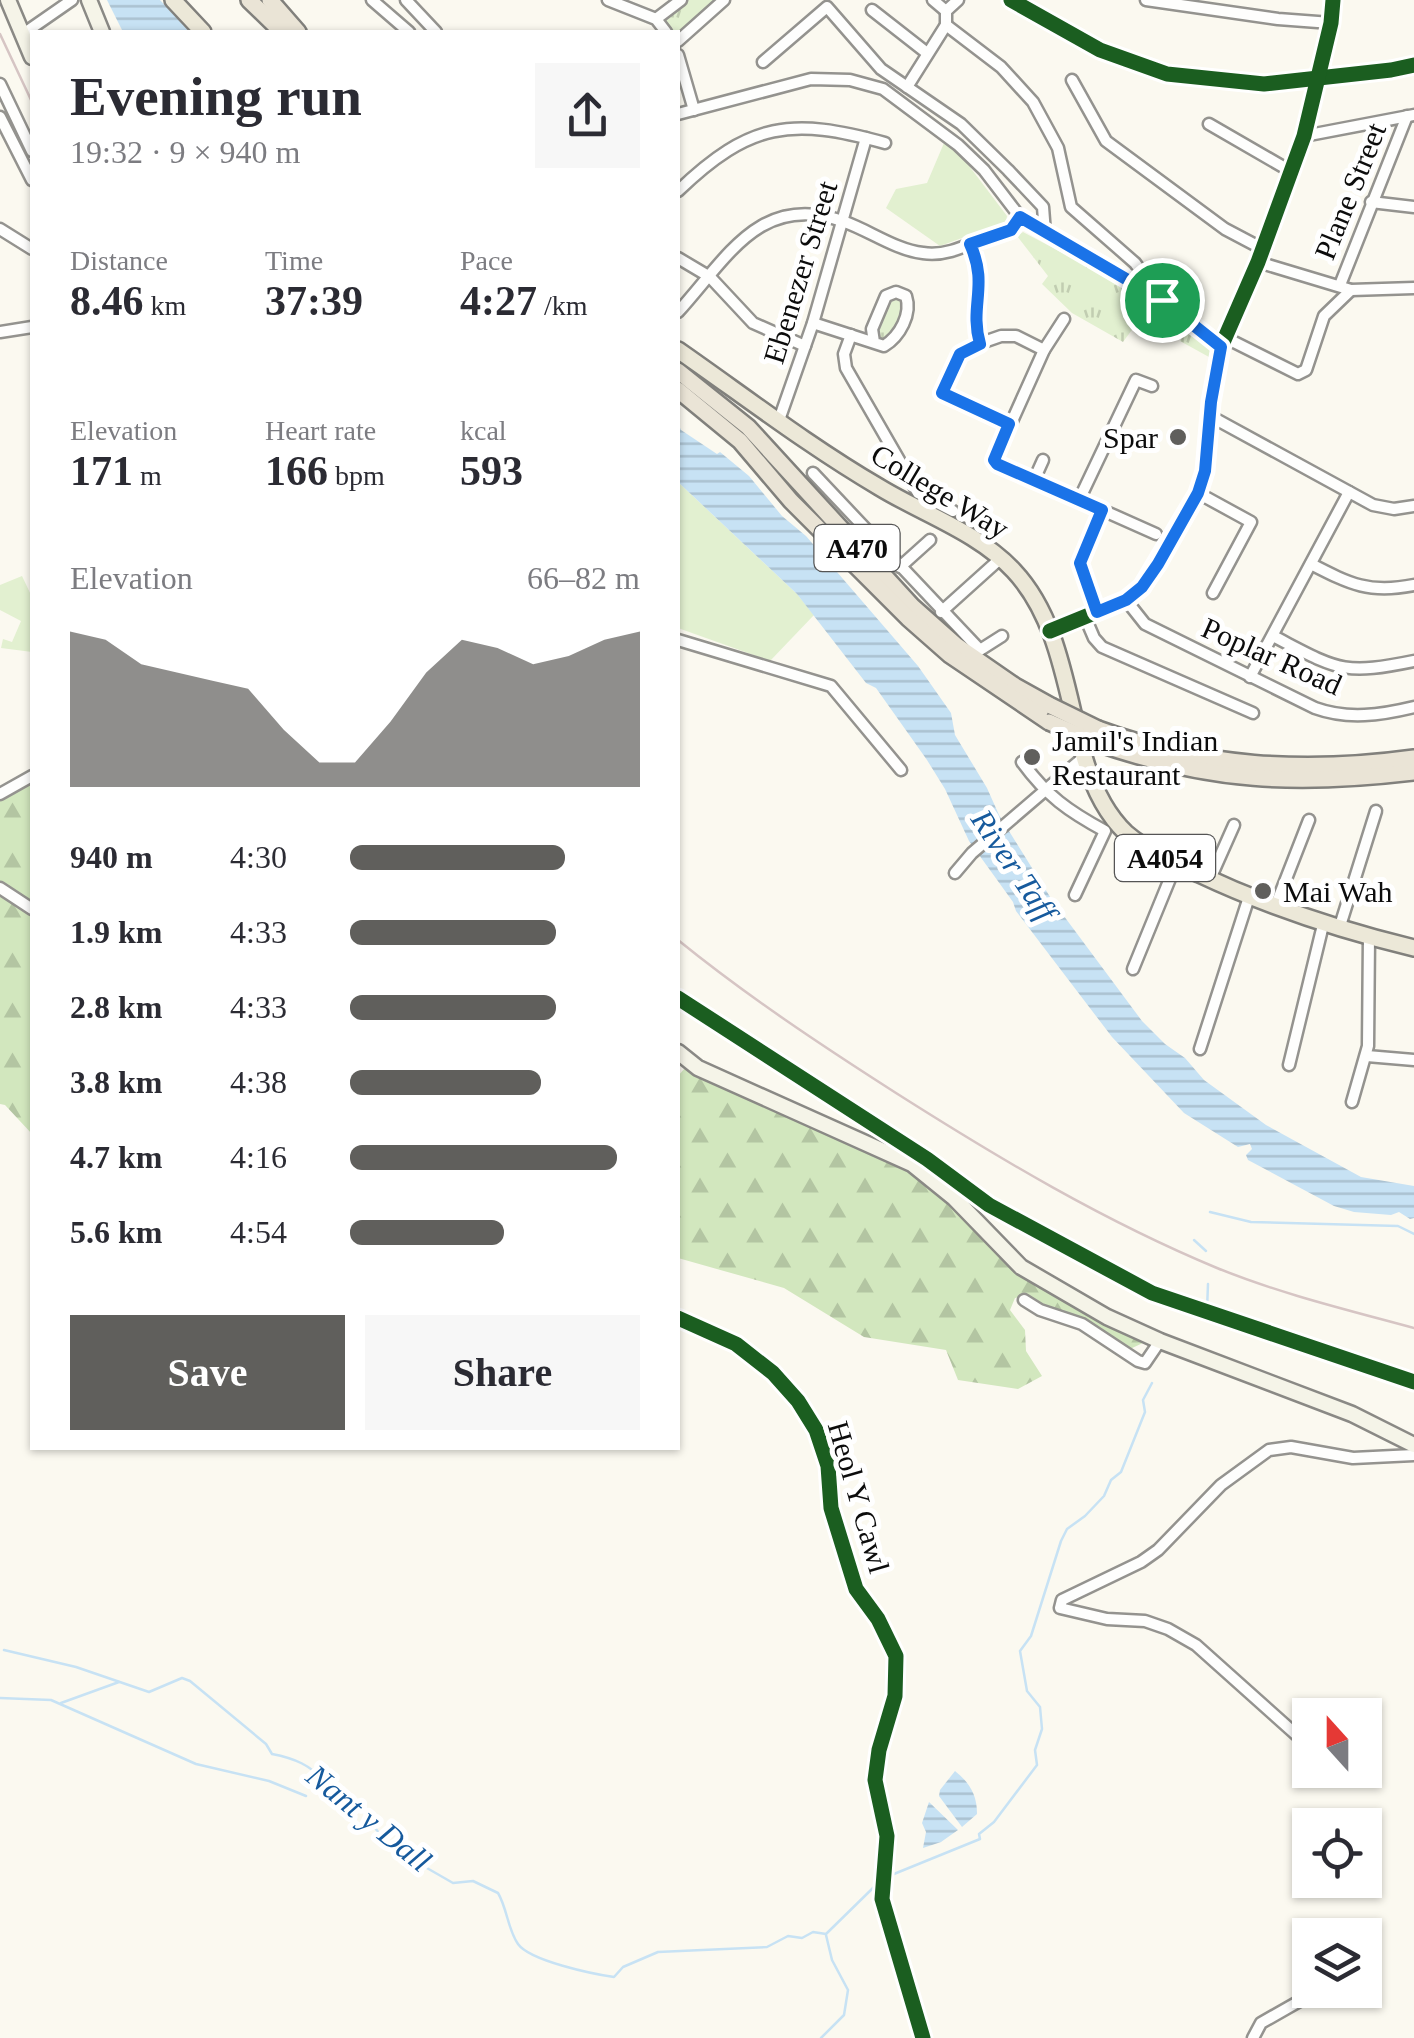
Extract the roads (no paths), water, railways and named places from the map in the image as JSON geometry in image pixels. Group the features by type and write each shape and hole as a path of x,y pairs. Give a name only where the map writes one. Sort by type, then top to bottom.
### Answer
{"highway":[{"path":"252,0 281,30"},
{"path":"273,0 296,30"},
{"name":"A470","path":"680,374 748,428 912,606 958,646 1050,714"},
{"name":"A470","path":"680,392 740,441 790,501 950,656 1050,714 1176,767 1263,780 1347,780 1414,772"},
{"name":"A470","path":"1098,736 1244,764 1341,766 1414,758"}],"main road":[{"path":"8,0 30,51"},
{"path":"88,0 101,30"},
{"path":"172,0 202,30"},
{"name":"A4054","path":"680,351 779,420"},
{"name":"College Way","path":"779,420 878,487 964,532 1001,558 1026,584 1050,631"},
{"name":"A4054","path":"1050,631 1084,757 1099,795 1119,825 1150,850 1249,897 1323,925 1414,948"},
{"path":"680,1054 698,1068 912,1164 954,1198 1021,1267 1107,1317 1352,1414 1414,1446"}],"street":[{"path":"23,34 72,0"},
{"path":"372,0 408,30"},
{"path":"406,0 434,30"},
{"path":"608,0 656,18 665,30"},
{"path":"656,18 680,0"},
{"path":"680,39 724,0"},
{"path":"933,0 946,11"},
{"path":"907,87 946,25 946,11 958,0"},
{"path":"1146,0 1278,19 1331,22"},
{"path":"1050,631 1126,600 1142,587 1198,493 1205,471 1222,342 1258,262 1304,136 1331,22 1332,0"},
{"path":"763,62 827,7 882,70 961,124 1043,207 1045,233"},
{"path":"872,10 928,53"},
{"path":"946,25 1026,93 1053,134 1071,208 1134,262 1162,300"},
{"path":"680,62 694,110"},
{"path":"680,114 810,79 865,82 901,100 958,145 984,170 1020,217 1162,300 1222,342"},
{"path":"1072,80 1106,141 1225,228 1261,248"},
{"path":"0,84 30,148"},
{"path":"1304,136 1410,115"},
{"name":"Plane Street","path":"1222,342 1298,374 1306,370 1324,316 1346,287 1371,202 1410,115"},
{"path":"0,117 30,176"},
{"path":"1209,124 1292,172"},
{"path":"680,189 704,165 759,133 793,127 822,128 886,143"},
{"name":"Ebenezer Street","path":"779,420 806,346 866,138"},
{"path":"1371,202 1414,207"},
{"path":"680,310 750,233 776,216 804,211 843,221 925,254 950,252 1011,230 1020,217"},
{"path":"0,229 30,249"},
{"path":"970,244 981,283 974,322 980,344"},
{"path":"680,259 710,277 753,324 806,346"},
{"path":"1258,262 1346,287 1414,288"},
{"path":"813,323 884,346 895,340 909,306 906,296 896,292 886,296 872,329 874,342"},
{"path":"1064,319 1044,350 994,460 1156,534"},
{"path":"0,332 30,327"},
{"path":"851,334 844,354 846,368 918,493 953,511"},
{"path":"1009,424 942,393 960,354 1001,336 1016,336 1044,350"},
{"path":"1078,500 1136,380 1152,386"},
{"path":"1210,416 1382,508 1414,506"},
{"path":"1034,480 1043,460"},
{"path":"813,473 980,650 1002,636"},
{"path":"1250,677 1349,492"},
{"path":"1198,493 1251,522 1214,594"},
{"path":"1102,510 1080,563 1094,638 1102,647 1254,713"},
{"path":"900,568 930,540"},
{"path":"942,612 1001,558"},
{"path":"1312,564 1352,585 1386,589 1414,585"},
{"name":"Poplar Road","path":"1126,600 1145,624 1332,714 1360,716 1414,707"},
{"path":"1273,636 1339,668 1376,669 1414,661"},
{"path":"680,641 831,686 901,770"},
{"path":"955,873 972,853 1084,757"},
{"path":"1022,762 1043,790 1105,831 1075,895"},
{"path":"0,794 30,777"},
{"path":"1340,929 1376,810"},
{"path":"1275,907 1309,820"},
{"path":"1210,880 1234,825"},
{"path":"1133,969 1176,864"},
{"path":"0,888 30,908"},
{"path":"1200,1049 1249,897"},
{"path":"1289,1065 1323,925"},
{"path":"1352,1102 1366,1056 1371,1016 1367,992 1370,937"},
{"path":"1366,1056 1414,1060"},
{"path":"1024,1300 1040,1310 1082,1324 1138,1362 1145,1363 1160,1341"},
{"name":"Heol Y Cawl","path":"680,1319 736,1344 798,1400 816,1430 828,1466 831,1508 856,1589 878,1619 896,1656 894,1696 875,1780 887,1836 882,1898 923,2038"},
{"path":"1292,1731 1196,1645 1145,1620 1068,1612 1060,1608 1062,1600 1158,1550 1221,1485 1269,1450 1290,1447 1352,1458 1414,1454"},
{"path":"1253,2038 1261,2023 1292,2005"}],"water":[{"path":"107,0 160,0 188,30 122,30"},
{"name":"River Taff","path":"680,428 717,454 720,452 749,476 918,666 951,713 955,735 1052,900 1142,1021 1204,1080 1266,1125 1361,1177 1414,1186 1414,1218 1399,1212 1354,1212 1334,1206 1248,1160 1250,1144 1238,1147 1184,1113 1112,1037 1016,911 969,841 927,760 876,688 866,683 797,594 680,484"},
{"path":"955,1771 972,1790 977,1807 977,1814 962,1827 939,1796"},
{"path":"929,1802 958,1830 923,1848 926,1832 922,1823"}],"waterway":[{"path":"1210,1212 1251,1222 1398,1226 1414,1234"},
{"path":"1194,1240 1206,1251"},
{"path":"1207,1310 1208,1284"},
{"name":"Nant y Dall","path":"889,1876 980,1839 979,1834 994,1822 1037,1765 1035,1750 1042,1729 1040,1707 1027,1691 1020,1651 1031,1636 1061,1541 1067,1529 1104,1496 1111,1480 1121,1472 1152,1383"},
{"name":"Nant y Dall","path":"4,1650 76,1667 149,1692 182,1678 190,1681 266,1744 272,1754 302,1763 325,1783 337,1786 359,1805 383,1839 406,1856 453,1883 473,1881 498,1893 518,1944 535,1956 563,1966 614,1977 623,1967 658,1952 767,1947 788,1936 826,1934 875,1886"},
{"path":"61,1703 119,1682"},
{"path":"0,1698 51,1700 196,1764 269,1781 306,1796"},
{"path":"821,2038 844,2015 848,1990 832,1960 826,1935"}],"railway":[{"path":"0,34 30,98"},
{"path":"680,942 812,1038 1053,1188 1175,1250 1241,1277 1414,1328"}],"place":[{"name":"Spar","path":"1178,437"},
{"name":"Jamil's Indian Restaurant","path":"1032,757"},
{"name":"Mai Wah","path":"1263,891"}]}
